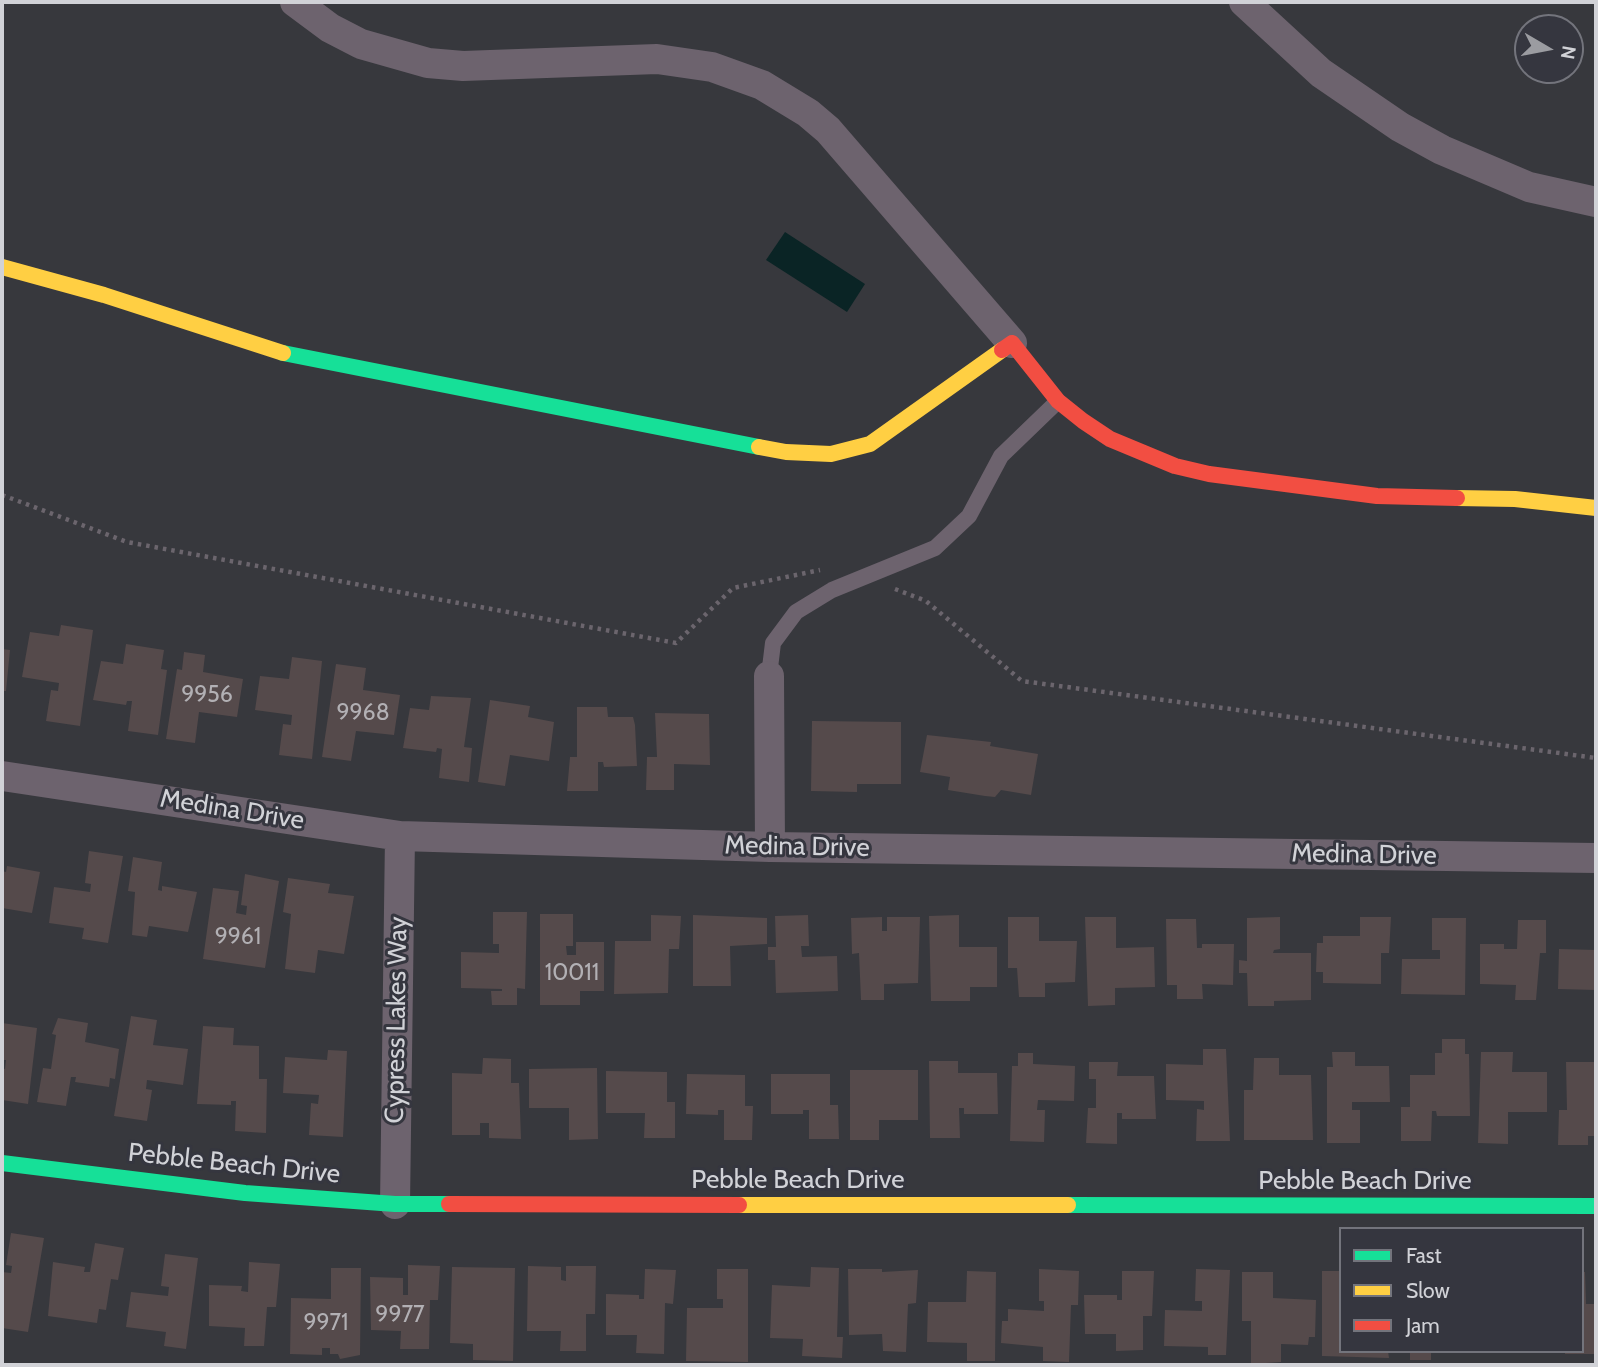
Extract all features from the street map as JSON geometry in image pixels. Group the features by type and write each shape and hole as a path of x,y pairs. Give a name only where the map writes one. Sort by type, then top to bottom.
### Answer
{"street":[{"path":"295,2 330,27 361,44 428,63 463,66 657,59 712,66 762,85 797,105 828,130 1012,343 1058,401 1121,444 1175,466 1209,474 1377,496 1514,499 1596,508"},
{"path":"1244,2 1321,73 1400,127 1442,150 1529,187 1596,202"},
{"path":"2,267 104,295 262,349 786,452 831,454 870,444 1012,343"},
{"path":"769,676 770,847"},
{"name":"Medina Drive","path":"2,776 400,836 770,847 1596,858"},
{"name":"Cypress Lakes Way","path":"395,1203 400,836"},
{"name":"Pebble Beach Drive","path":"2,1163 245,1193 395,1203 1596,1206"}],"lane":[{"path":"769,676 773,643 796,612 832,590 934,548 969,516 1002,456 1058,401"}],"shaded area":[{"path":"785,232 865,284 847,312 766,260"}],"building":[{"path":"61,625 93,630 80,726 46,721 51,690 58,691 59,683 22,677 30,632 59,636"},
{"path":"126,644 164,650 161,669 167,670 158,735 128,731 132,701 127,701 126,705 93,700 101,661 123,664"},
{"path":"2,649 10,650 6,691 2,691"},
{"path":"184,652 205,655 203,672 243,679 237,717 199,712 195,743 166,739 177,669 182,670"},
{"path":"292,657 322,661 312,759 279,755 283,724 291,725 292,715 255,710 260,676 289,679"},
{"path":"336,664 366,668 363,690 400,695 394,735 356,731 351,761 322,757"},
{"path":"431,696 471,698 464,747 472,748 469,782 439,778 442,749 437,748 436,752 403,748 410,708 429,710"},
{"path":"490,700 530,706 528,717 554,722 549,761 510,755 505,786 478,782"},
{"path":"577,707 607,707 608,717 633,717 635,725 637,766 604,767 603,762 598,762 598,791 567,791 570,757 577,757"},
{"path":"655,713 709,714 710,765 674,764 674,790 646,790 647,757 657,757"},
{"path":"812,721 901,722 901,784 857,784 857,792 811,791"},
{"path":"927,735 991,742 990,746 1038,754 1031,795 1001,790 995,797 948,790 950,777 920,772"},
{"path":"89,851 123,856 108,943 82,939 84,928 49,923 54,887 90,892 91,884 85,883"},
{"path":"133,857 162,862 158,890 162,891 162,886 197,892 188,932 149,926 147,937 132,935 135,892 128,891"},
{"path":"7,866 40,872 32,913 2,908 2,871 6,872"},
{"path":"245,874 279,881 265,968 203,959 213,888 239,891 236,913 246,915 247,906 241,905"},
{"path":"288,878 330,884 328,893 354,896 344,954 318,950 315,973 285,969 291,914 283,912"},
{"path":"493,912 527,912 525,989 517,988 517,1005 492,1005 491,991 502,989 461,988 461,952 499,953 499,944 493,944"},
{"path":"540,914 573,914 573,946 566,946 567,955 576,955 576,942 604,942 604,991 580,991 580,1005 540,1005"},
{"path":"651,915 681,916 679,949 669,949 668,993 614,994 615,941 651,941"},
{"path":"693,915 767,918 767,944 730,946 731,986 693,986"},
{"path":"808,915 809,946 801,946 802,957 837,956 838,991 776,993 775,960 768,960 768,947 776,947 775,916"},
{"path":"959,915 959,947 997,947 997,987 970,987 970,1001 931,1001 929,916"},
{"path":"882,917 882,931 887,931 887,917 920,917 918,983 884,984 884,1000 861,1000 859,953 852,954 851,918"},
{"path":"1008,917 1039,917 1039,941 1077,941 1075,982 1045,983 1045,997 1019,997 1017,968 1008,968"},
{"path":"1085,917 1116,917 1116,948 1154,947 1155,987 1115,988 1115,1005 1088,1006"},
{"path":"1280,917 1280,949 1274,950 1273,953 1311,953 1311,1000 1274,1001 1274,1006 1248,1006 1247,973 1239,973 1239,960 1247,961 1247,918"},
{"path":"1360,917 1391,917 1389,953 1381,953 1381,984 1323,983 1323,972 1316,972 1317,943 1323,943 1323,936 1360,936"},
{"path":"1432,918 1466,918 1465,995 1401,994 1402,959 1440,959 1440,950 1432,950"},
{"path":"1166,919 1196,919 1197,948 1202,948 1202,944 1234,944 1233,985 1202,984 1203,999 1177,999 1177,985 1167,985"},
{"path":"1518,920 1546,920 1546,953 1540,953 1536,1000 1515,1000 1516,985 1480,984 1480,944 1504,944 1504,949 1517,949"},
{"path":"1559,949 1596,950 1596,990 1558,989"},
{"path":"131,1016 157,1020 153,1045 188,1049 183,1085 147,1080 146,1089 152,1090 147,1121 114,1116"},
{"path":"58,1018 88,1023 85,1042 119,1049 115,1079 110,1078 109,1087 75,1082 76,1077 71,1077 66,1106 37,1102 43,1068 51,1069 56,1035 52,1034"},
{"path":"2,1023 37,1028 28,1104 2,1100 2,1068 5,1069 6,1060 2,1060"},
{"path":"203,1026 234,1028 233,1045 259,1046 259,1079 267,1079 266,1133 235,1131 236,1101 231,1101 231,1105 197,1104"},
{"path":"1442,1039 1465,1039 1465,1054 1469,1054 1470,1116 1437,1116 1436,1111 1432,1111 1431,1141 1401,1141 1401,1107 1410,1107 1410,1075 1435,1075 1435,1053 1442,1053"},
{"path":"1203,1049 1226,1049 1230,1141 1196,1141 1197,1109 1204,1110 1204,1101 1166,1100 1166,1064 1203,1065"},
{"path":"328,1050 347,1051 343,1137 309,1135 311,1103 318,1104 319,1095 283,1093 285,1057 327,1060"},
{"path":"1332,1052 1355,1052 1355,1066 1389,1066 1390,1102 1352,1102 1352,1110 1360,1110 1360,1143 1327,1143 1327,1067 1333,1067"},
{"path":"1481,1052 1513,1052 1512,1072 1547,1072 1547,1112 1508,1112 1508,1144 1478,1143"},
{"path":"1018,1053 1033,1053 1033,1064 1075,1066 1074,1101 1038,1100 1037,1110 1045,1110 1044,1142 1010,1141 1012,1066 1018,1066"},
{"path":"483,1058 511,1059 511,1083 519,1083 521,1139 489,1138 489,1123 480,1123 480,1135 452,1135 452,1073 482,1074"},
{"path":"1254,1058 1279,1058 1279,1075 1311,1075 1313,1140 1244,1140 1244,1090 1253,1090"},
{"path":"929,1061 958,1061 958,1073 997,1073 998,1114 964,1114 964,1108 959,1108 960,1138 930,1138"},
{"path":"1089,1062 1118,1062 1117,1076 1154,1076 1156,1119 1122,1119 1122,1113 1117,1113 1117,1144 1086,1143 1088,1108 1096,1108 1096,1079 1089,1079"},
{"path":"1566,1062 1596,1062 1596,1136 1588,1136 1588,1145 1558,1145 1559,1110 1567,1110"},
{"path":"597,1068 598,1139 569,1140 569,1108 529,1108 529,1069"},
{"path":"850,1070 918,1070 918,1120 879,1120 879,1140 850,1140"},
{"path":"606,1071 667,1072 667,1102 675,1102 675,1138 644,1138 645,1113 606,1113"},
{"path":"687,1074 745,1075 745,1106 753,1106 752,1140 724,1140 724,1110 718,1110 718,1115 686,1114"},
{"path":"771,1074 830,1074 830,1105 838,1105 839,1139 809,1139 809,1110 803,1110 803,1114 771,1114"},
{"path":"11,1233 44,1238 28,1332 2,1328 2,1272 11,1273 12,1266 6,1265"},
{"path":"95,1243 124,1248 118,1280 111,1279 106,1310 99,1309 97,1323 48,1316 53,1262 85,1267 84,1272 90,1272"},
{"path":"165,1254 198,1258 186,1349 164,1346 166,1332 126,1327 131,1292 168,1296 169,1287 161,1286"},
{"path":"249,1262 280,1264 276,1307 267,1307 264,1346 244,1346 245,1328 209,1326 209,1285 242,1286 241,1291 248,1292"},
{"path":"408,1265 440,1266 438,1300 430,1300 429,1349 400,1349 401,1331 371,1330 370,1277 403,1278 403,1295 408,1295"},
{"path":"528,1266 561,1267 561,1280 566,1281 566,1266 596,1266 595,1314 586,1314 586,1351 560,1351 561,1331 527,1331"},
{"path":"452,1267 515,1268 513,1361 473,1360 473,1344 450,1343"},
{"path":"811,1267 839,1268 837,1337 843,1337 842,1358 802,1356 803,1339 770,1338 772,1285 810,1287"},
{"path":"331,1268 361,1268 360,1355 340,1359 338,1354 330,1354 330,1348 322,1348 322,1355 290,1354 291,1298 331,1299"},
{"path":"645,1269 676,1270 673,1304 665,1303 664,1354 636,1353 637,1335 606,1335 606,1294 639,1295 639,1299 644,1299"},
{"path":"717,1269 748,1269 748,1362 686,1361 687,1308 723,1308 723,1299 717,1299"},
{"path":"848,1269 882,1269 882,1272 918,1270 916,1303 908,1304 906,1352 883,1351 882,1334 849,1335"},
{"path":"1039,1269 1079,1271 1078,1305 1071,1305 1069,1362 1043,1361 1043,1347 1001,1343 1002,1321 1008,1321 1008,1309 1044,1311 1044,1301 1039,1301"},
{"path":"1196,1269 1230,1270 1226,1355 1208,1355 1208,1347 1164,1346 1165,1310 1202,1311 1202,1301 1195,1301"},
{"path":"967,1271 996,1272 995,1361 967,1361 967,1343 927,1342 928,1302 966,1302"},
{"path":"1122,1271 1154,1271 1152,1316 1143,1316 1143,1350 1116,1351 1116,1334 1085,1334 1084,1295 1117,1295 1117,1300 1122,1300"},
{"path":"1322,1271 1339,1271 1339,1353 1388,1353 1389,1358 1322,1356"},
{"path":"1242,1272 1273,1272 1273,1298 1316,1300 1315,1337 1309,1337 1308,1345 1281,1344 1281,1362 1251,1364 1251,1321 1242,1321"},
{"path":"1585,1272 1586,1304 1596,1304 1596,1354 1565,1354 1584,1353"},
{"path":"1410,1353 1431,1353 1431,1360 1410,1360"}],"traffic: fast":[{"path":"283,353 759,447"},
{"path":"2,1163 245,1193 395,1204 449,1204"},
{"path":"1068,1205 1596,1206"}],"traffic: slow":[{"path":"2,267 104,295 283,353"},
{"path":"759,447 786,452 831,454 870,444 1002,350"},
{"path":"1457,498 1515,499 1596,508"},
{"path":"739,1205 1068,1205"}],"traffic: jam":[{"path":"1002,350 1012,343 1058,401 1083,421 1110,439 1175,466 1209,474 1377,496 1457,498"},
{"path":"449,1204 739,1205"}]}
